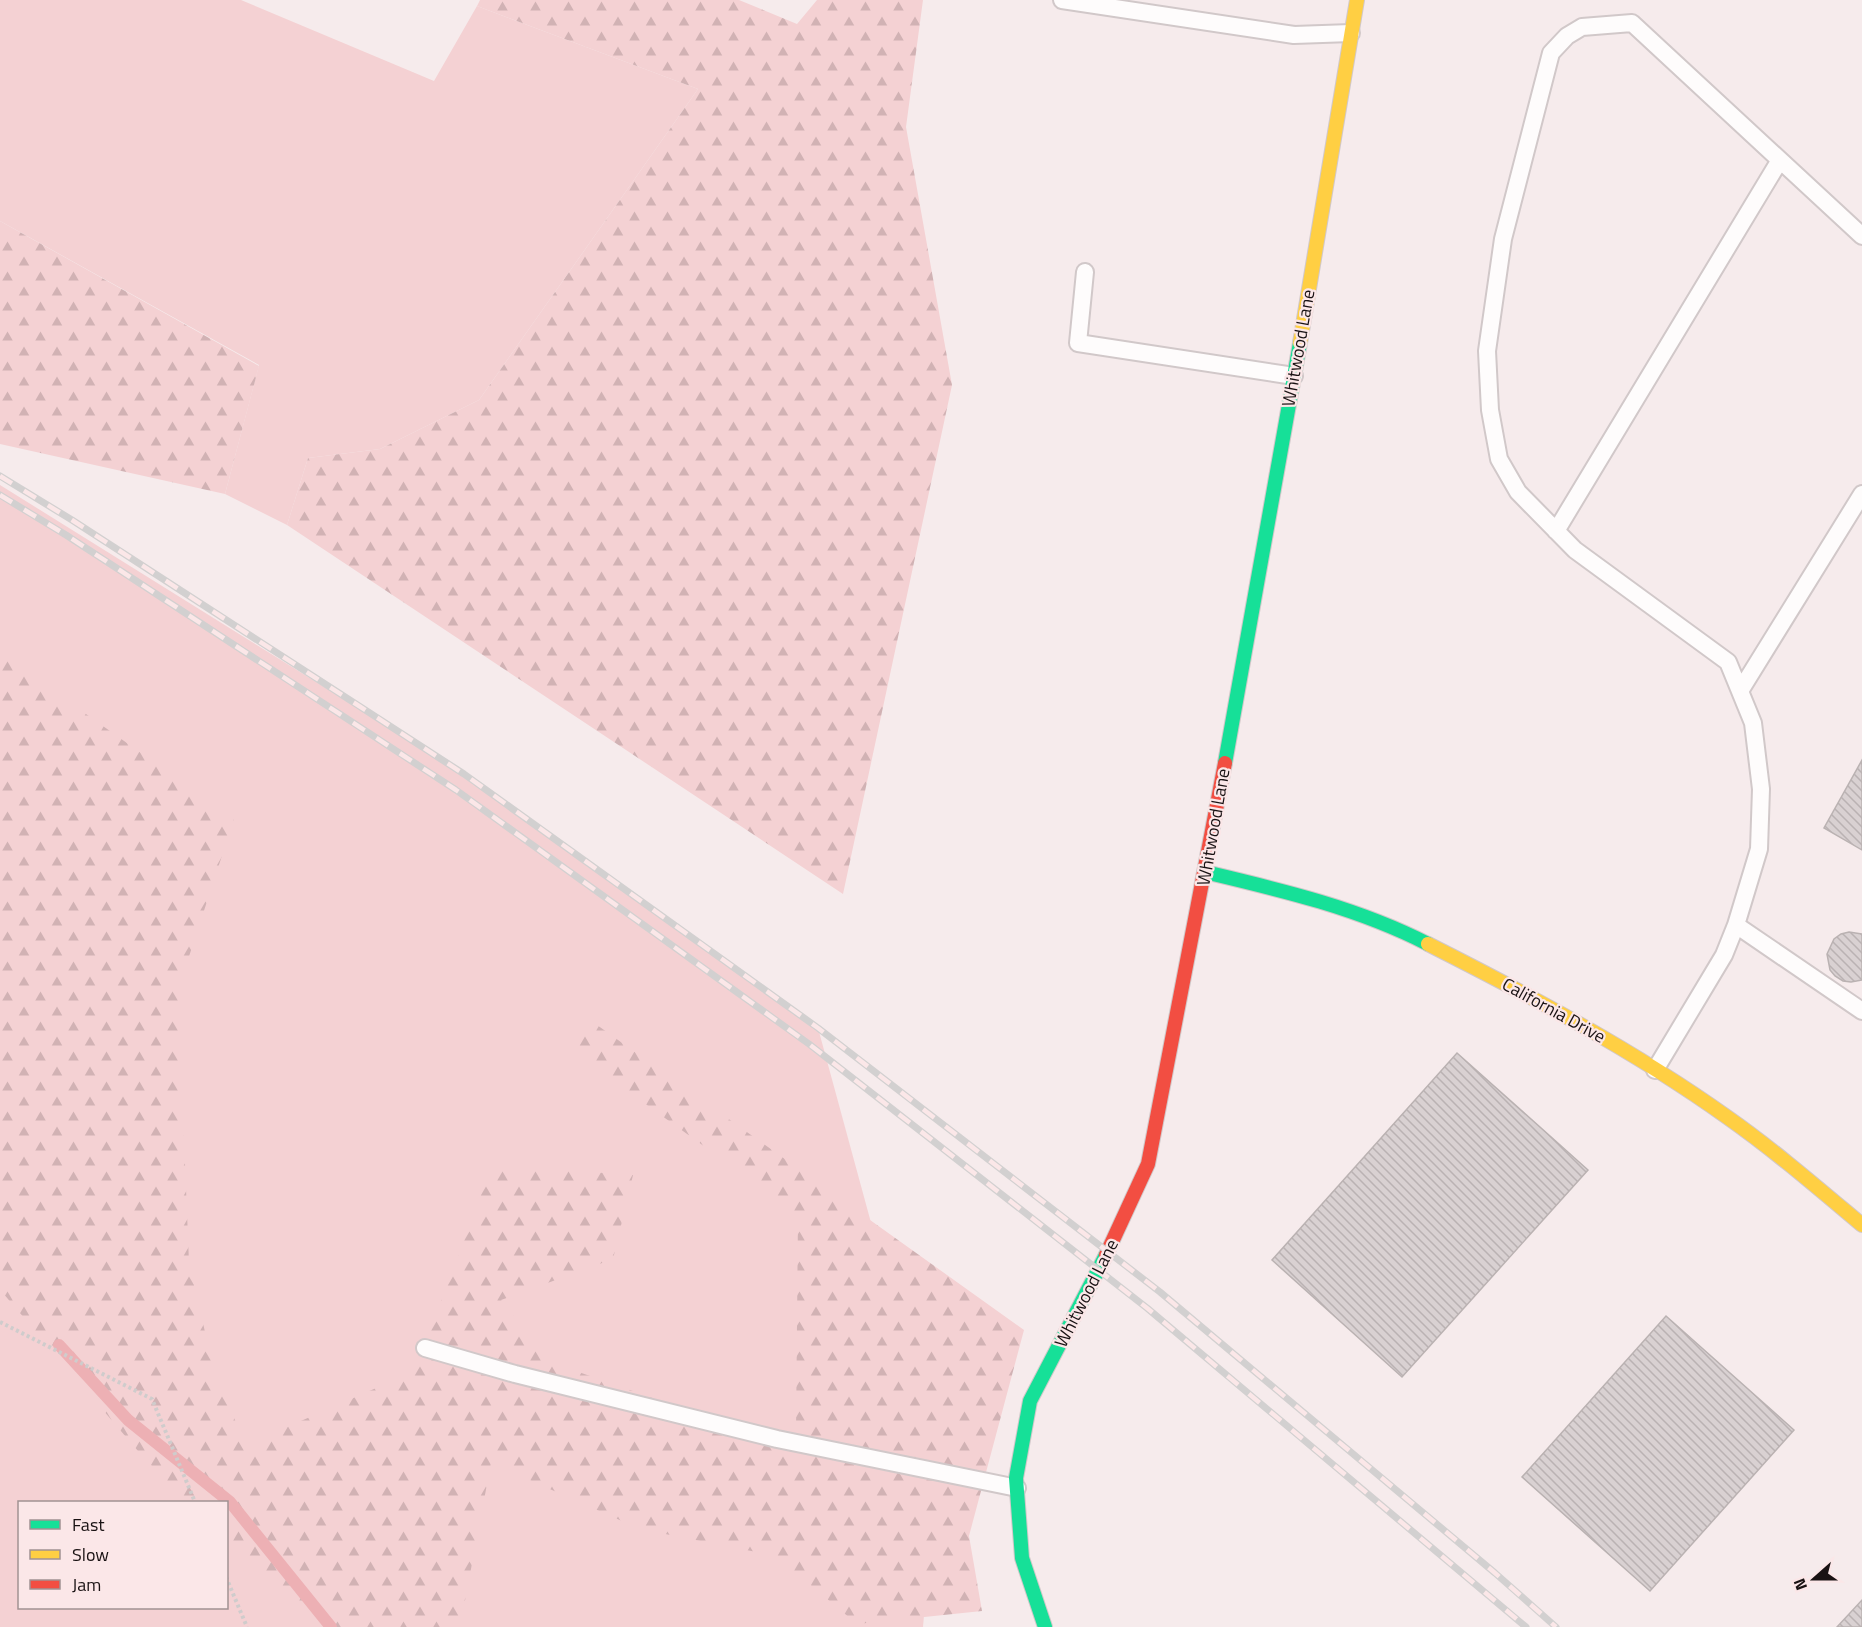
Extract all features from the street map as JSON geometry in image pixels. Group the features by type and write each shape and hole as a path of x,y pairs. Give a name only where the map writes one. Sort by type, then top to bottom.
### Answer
{"street":[{"name":"Whitwood Lane","path":"1045,1627 1022,1558 1016,1478 1030,1401 1115,1238 1148,1164 1205,872 1294,376 1357,0"},
{"name":"California Drive","path":"1205,872 1302,895 1401,930 1508,984 1628,1052 1727,1117 1815,1185 1862,1225"}],"lane":[{"path":"1062,0 1294,35 1352,33"},
{"path":"1655,1070 1724,955 1736,925 1759,849 1761,789 1752,723 1728,662 1575,550 1518,492 1499,459 1490,410 1487,351 1503,239 1551,53 1568,36 1582,27 1632,23 1862,236"},
{"path":"1556,531 1780,160"},
{"path":"1085,272 1078,343 1294,376"},
{"path":"1740,691 1862,494"},
{"path":"1736,925 1862,1011"},
{"path":"425,1348 515,1374 777,1439 1017,1488"}],"path":[{"path":"0,1322 152,1399 194,1501"},
{"path":"228,1582 247,1627"}],"green space":[{"path":"0,0 241,0 434,81 477,6 698,89 479,400 380,449 308,458 287,525 225,494 259,365 0,221"},
{"path":"480,0 739,0 797,24 817,0 923,0 906,127 952,385 843,894 287,525 308,458 380,449 479,400 698,89 477,6"},
{"path":"0,221 259,366 225,494 0,444"},
{"path":"0,485 464,774 818,1028 937,1465 923,1627 0,1627"},
{"path":"0,653 234,819 178,990 189,1263 215,1375 246,1445 415,1371 492,1165 633,1175 613,1259 501,1300 550,1362 733,1426 796,1432 798,1214 561,1043 597,1025 1024,1330 969,1536 982,1611 857,1624 776,1556 640,1529 491,1463 460,1627 312,1627 228,1542 228,1501 187,1501 144,1458 2,1292 0,1285"}],"building":[{"path":"1862,760 1862,850 1824,828"},
{"path":"1849,932 1862,934 1862,980 1851,982 1843,981 1835,976 1830,970 1827,954 1834,939"},
{"path":"1457,1053 1588,1170 1402,1377 1272,1260"},
{"path":"1666,1316 1794,1430 1650,1591 1522,1477"},
{"path":"1862,1600 1862,1627 1837,1627"}],"waterway":[{"path":"59,1345 128,1420 230,1502 331,1627"}],"railway":[{"path":"0,476 72,520 464,774 818,1028 1160,1292 1495,1573 1556,1627"},
{"path":"0,495 66,535 456,790 809,1044 1147,1308 1526,1627"}],"traffic: fast":[{"path":"1225,763 1300,343"},
{"path":"1205,872 1347,910 1428,944"},
{"path":"1045,1627 1022,1558 1016,1478 1030,1401 1106,1255"}],"traffic: slow":[{"path":"1300,343 1357,0"},
{"path":"1428,944 1581,1025 1691,1092 1762,1143 1862,1225"}],"traffic: jam":[{"path":"1106,1255 1148,1164 1225,763"}]}
